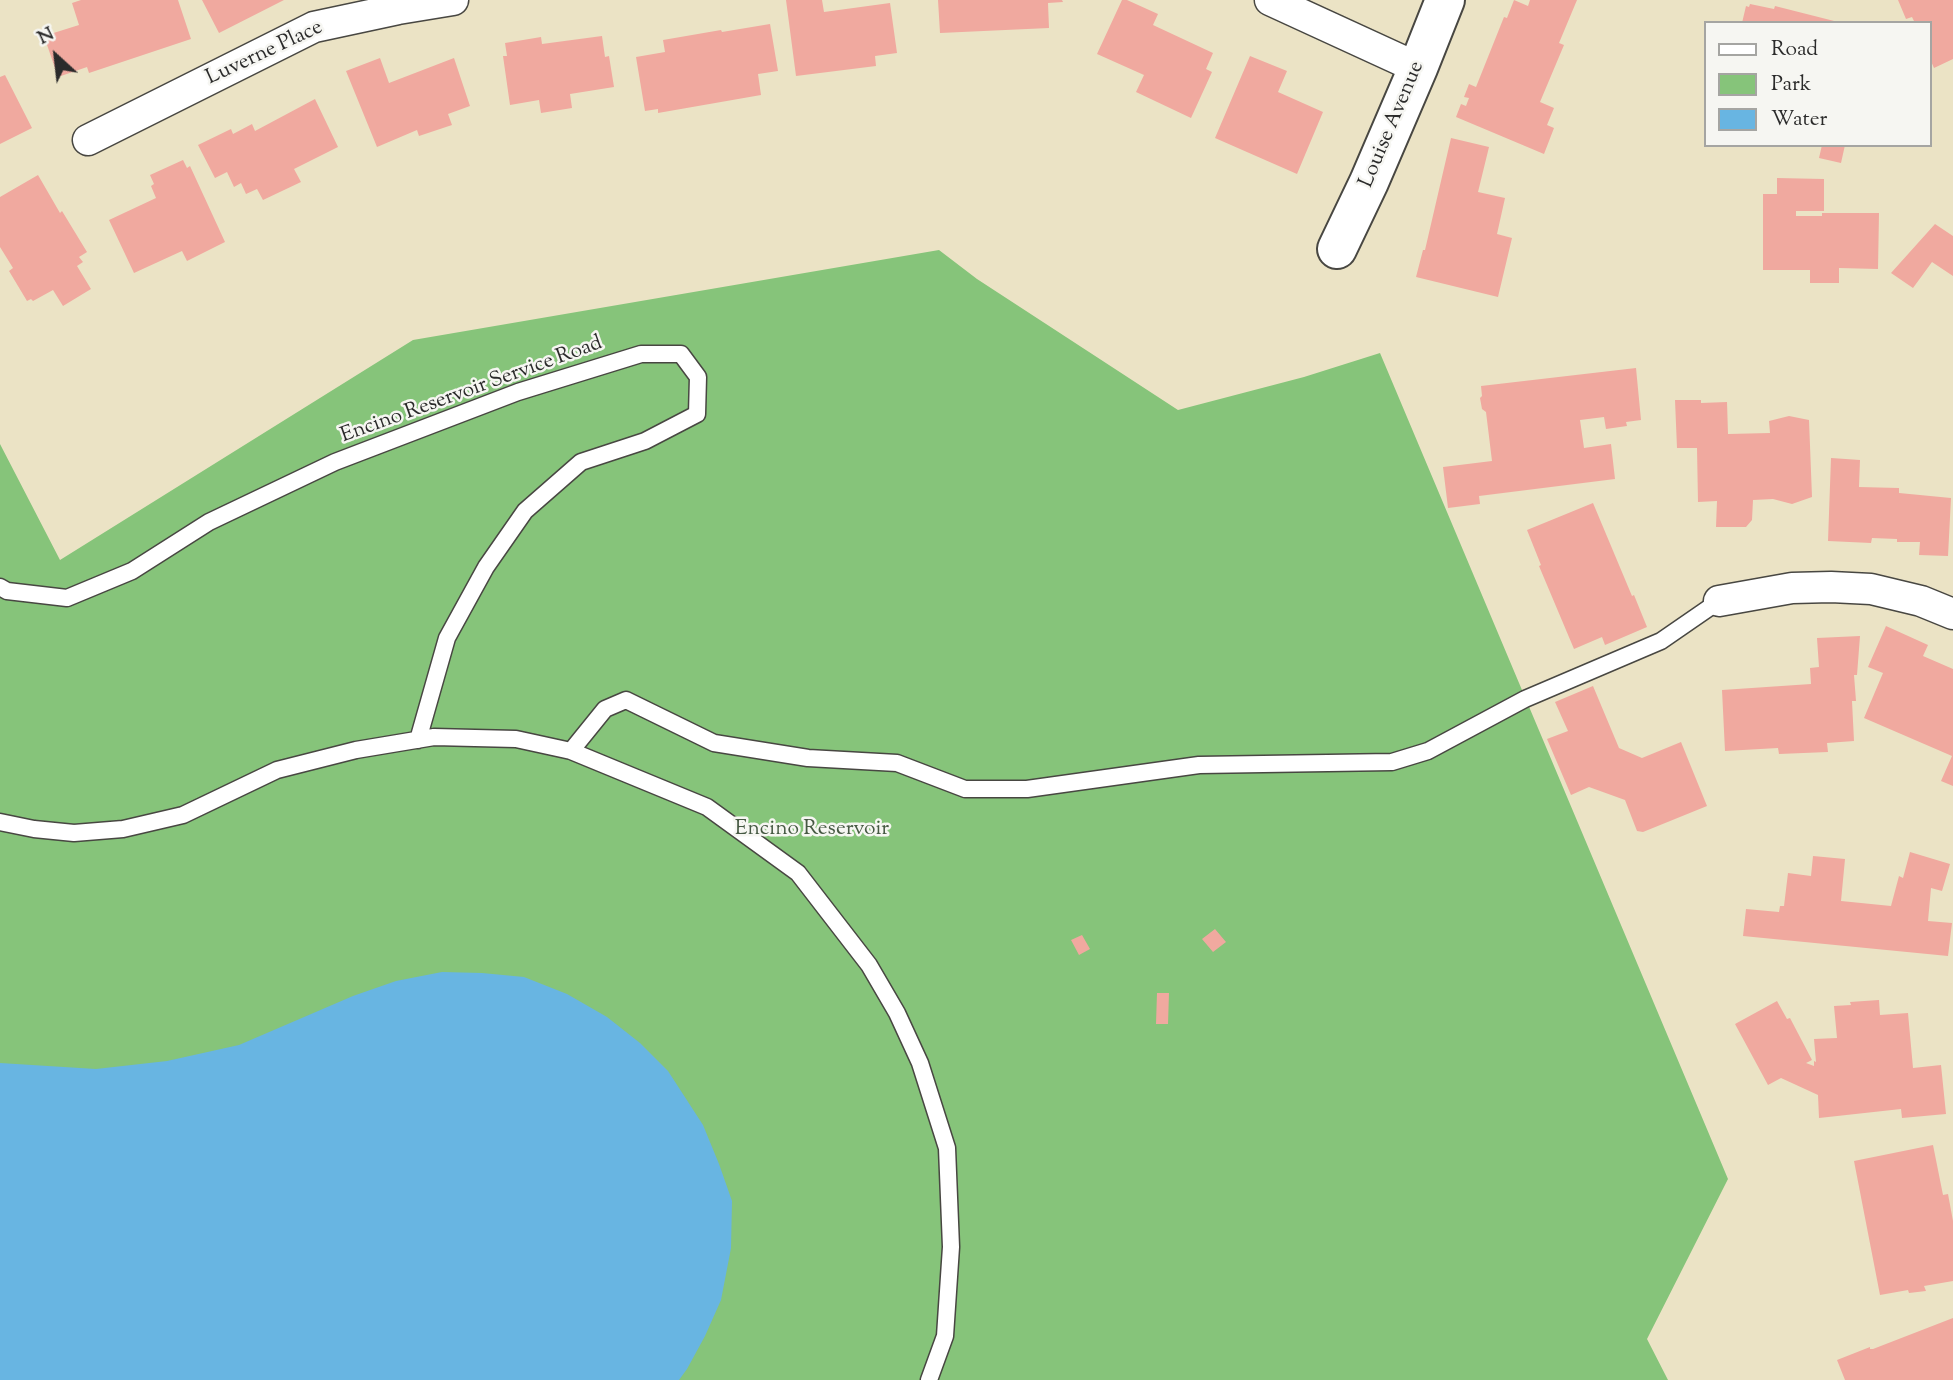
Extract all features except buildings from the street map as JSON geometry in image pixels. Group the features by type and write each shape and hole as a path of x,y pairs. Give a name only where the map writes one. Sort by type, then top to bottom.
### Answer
{"street":[{"name":"Luverne Place","path":"88,140 314,27 453,0"},
{"path":"1270,0 1418,68"},
{"name":"Louise Avenue","path":"1337,249 1369,182 1445,0"},
{"path":"1719,601 1792,588 1871,589 1921,601 1953,614"}],"lane":[{"name":"Encino Reservoir Service Road","path":"0,587 7,591 67,598 132,571 209,522 335,462 530,389 641,354 681,354 698,377 697,414 645,441 581,461 525,511 486,567 447,638 418,740"},
{"path":"570,751 605,709 626,700 714,743 808,758 897,762 965,789 1027,789 1199,765 1392,762 1428,751 1525,699 1661,641 1719,601"},
{"path":"0,822 74,833 123,830 183,815 277,770 356,750 434,737 516,739 570,751 707,807 798,873 870,965 897,1013 920,1063 947,1148 951,1247 945,1336 929,1380"}],"green space":[{"name":"Encino Reservoir","path":"939,250 977,279 1178,410 1304,377 1380,353 1728,1179 1647,1339 1668,1380 0,1380 0,444 60,560 413,340"}],"water":[{"path":"442,972 524,977 567,994 607,1017 640,1043 668,1071 703,1125 732,1201 731,1248 721,1300 705,1336 679,1380 0,1380 0,1063 96,1069 167,1061 239,1045 353,996 396,981"}]}
